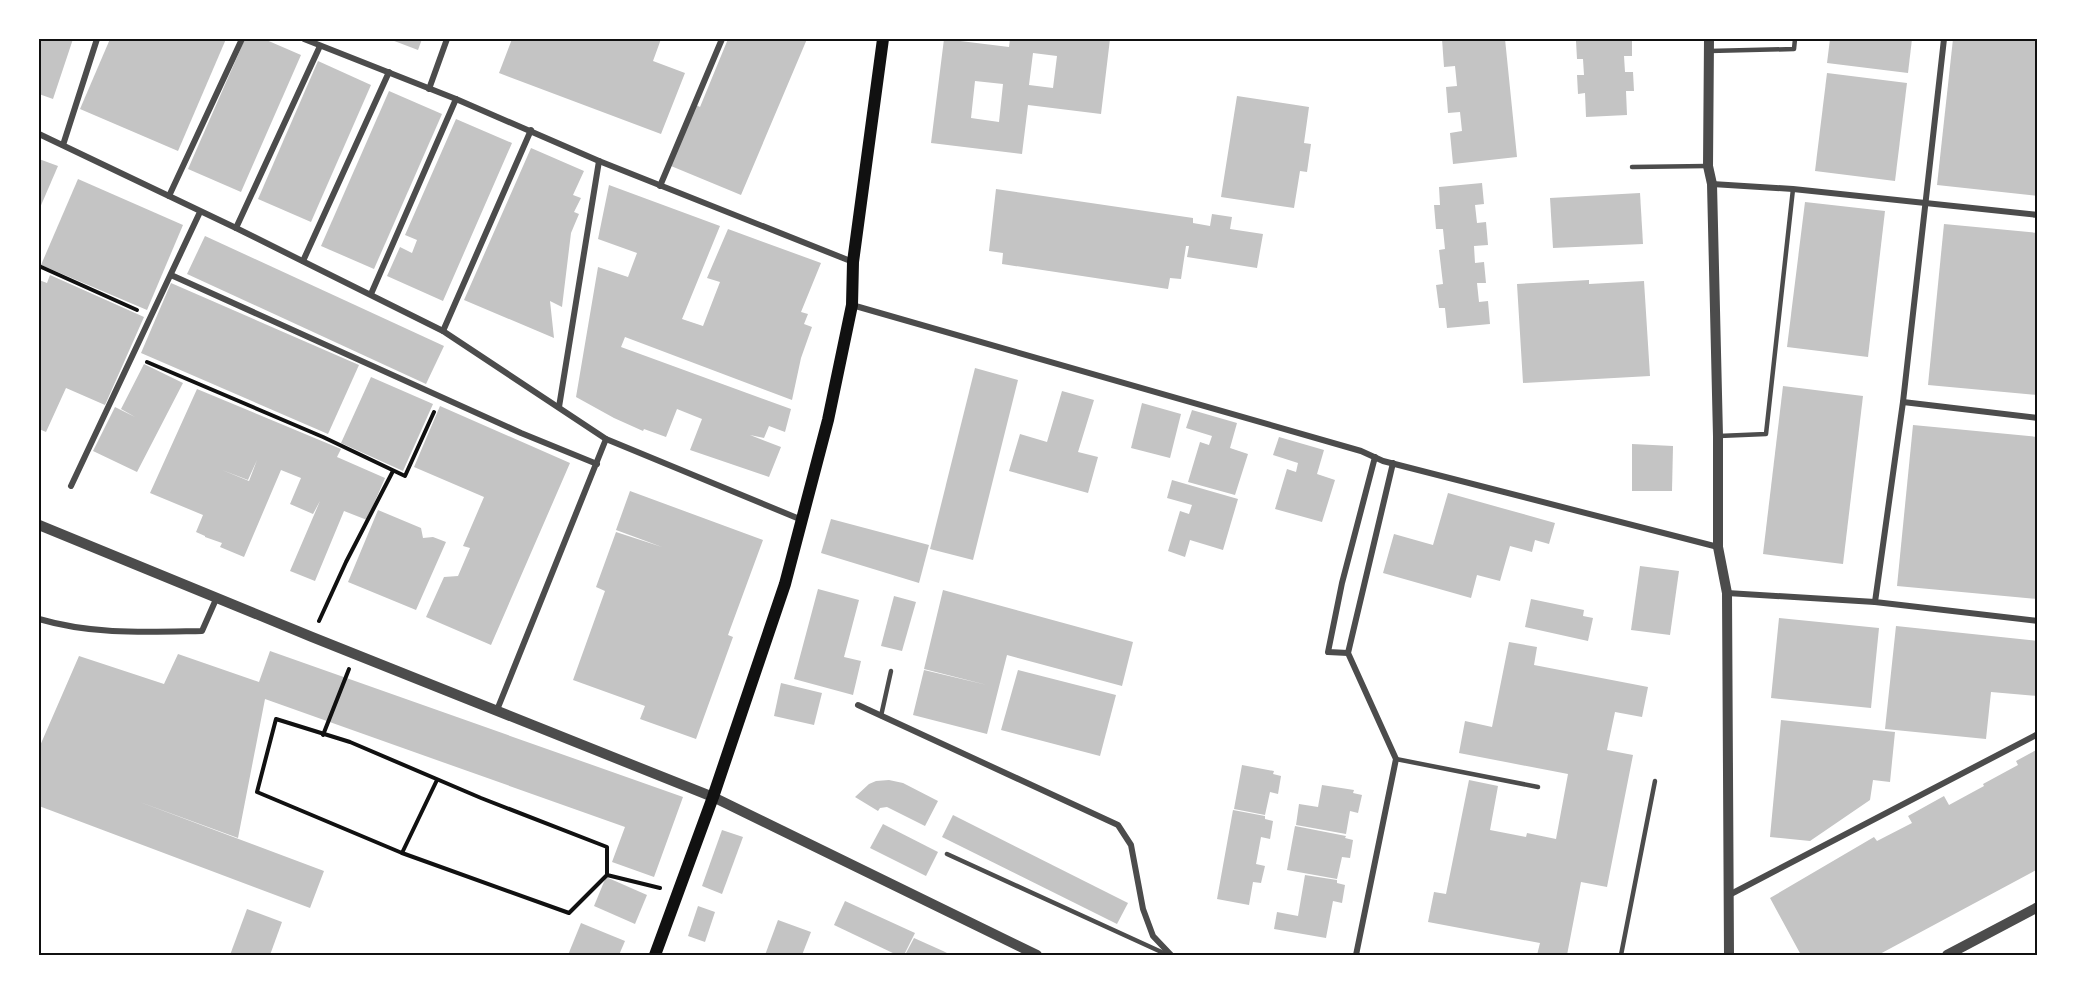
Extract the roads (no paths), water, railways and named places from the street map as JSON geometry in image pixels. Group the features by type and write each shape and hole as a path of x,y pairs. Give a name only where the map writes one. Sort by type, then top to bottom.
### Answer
{"main road":[{"path":"655,955 713,797 785,584 828,420 852,305 854,262 883,39"}],"street":[{"path":"63,145 98,39"},
{"path":"169,196 242,39"},
{"path":"304,39 456,99 660,186 854,262"},
{"path":"429,89 447,39"},
{"path":"660,186 722,39"},
{"path":"1875,602 1903,402 1944,39"},
{"path":"1709,45 1708,166 1712,184 1718,436 1718,548 1726,593 1729,955"},
{"path":"236,228 320,46"},
{"path":"303,261 389,72"},
{"path":"371,294 456,99"},
{"path":"443,331 531,130"},
{"path":"39,134 236,228 443,331 606,439 802,520"},
{"path":"559,407 599,161"},
{"path":"1712,184 1793,189 2038,214"},
{"path":"71,486 200,212"},
{"path":"171,275 441,398 597,465"},
{"path":"852,305 1361,451 1393,463 1718,548"},
{"path":"1903,402 2038,418"},
{"path":"497,710 606,439"},
{"path":"1348,653 1328,652 1342,583 1375,457"},
{"path":"1356,955 1396,759 1348,653 1393,463"},
{"path":"39,525 355,655 713,797 1037,955"},
{"path":"1726,593 1875,602 2038,621"},
{"path":"39,618 59,625 97,631 137,633 202,631 217,597"},
{"path":"858,705 1118,825 1131,845 1143,909 1153,936 1170,955"},
{"path":"1729,896 2038,734"},
{"path":"1947,955 2038,907"}],"lane":[{"path":"1709,45 1794,50 1795,39"},
{"path":"1632,167 1708,166"},
{"path":"1718,436 1766,434 1793,189"},
{"path":"881,716 891,671"},
{"path":"1396,759 1538,787"},
{"path":"1621,955 1655,781"},
{"path":"948,854 1170,955"}]}
